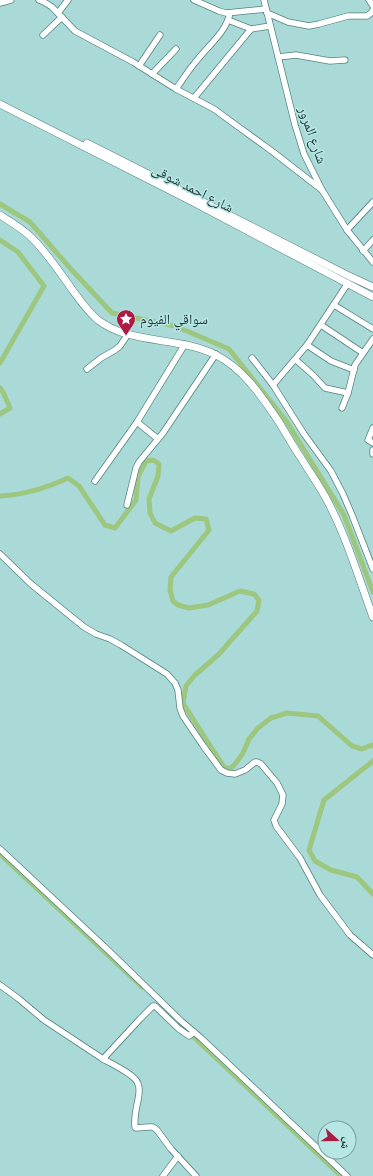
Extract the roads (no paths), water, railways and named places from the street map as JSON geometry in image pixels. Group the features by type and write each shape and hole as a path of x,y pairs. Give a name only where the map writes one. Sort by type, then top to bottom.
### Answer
{"main road":[{"name":"شارع احمد شوقى","path":"0,99 373,287"},
{"name":"شارع احمد شوقى","path":"0,104 373,297"},
{"path":"0,215 32,237 91,314 106,325 114,330 128,334 185,344 206,350 228,361 242,373 275,416 321,488 340,529 373,617"}],"street":[{"path":"0,3 9,0"},
{"path":"39,0 52,7 75,31 214,109 251,135 322,190"},
{"path":"43,35 60,15 68,0"},
{"path":"194,0 251,29"},
{"name":"شارع المرور","path":"264,0 300,144 310,169 347,230 373,262"},
{"path":"368,0 373,6"},
{"path":"229,17 267,12 288,22 309,26 348,16 367,16 373,10"},
{"path":"176,89 187,73 226,26 229,17"},
{"path":"194,98 251,29 270,25"},
{"path":"139,66 160,35"},
{"path":"152,74 176,49"},
{"path":"278,57 296,55 330,61 345,60"},
{"path":"347,230 373,202"},
{"path":"363,251 373,240"},
{"path":"273,385 296,360 348,283"},
{"path":"334,304 373,329"},
{"path":"321,325 363,353"},
{"path":"88,369 101,358 120,346 128,334"},
{"path":"342,408 357,361 373,339"},
{"path":"95,481 137,422 185,344"},
{"path":"307,345 332,361 354,370"},
{"path":"127,505 136,468 139,462 158,439 183,404 216,354"},
{"path":"252,358 273,385 304,434 331,471 343,494 364,543 373,569"},
{"path":"296,360 325,388 348,393"},
{"path":"137,422 158,439"},
{"path":"373,428 368,440 373,443"},
{"path":"0,554 21,576 84,627 96,634 121,644 167,674 175,683 178,690 180,708 183,716 221,770 227,773 235,774 246,770 255,762 262,764 277,783 283,795 282,804 274,820 275,824 300,858 320,896 350,935 373,955"},
{"path":"0,850 109,951 193,1034 347,1176"},
{"path":"0,984 44,1020 132,1076 138,1084 138,1099 134,1116 135,1127 153,1127 157,1130 196,1176"},
{"path":"104,1059 153,1006 155,1006 188,1036 193,1034"},
{"path":"163,1176 178,1156"}],"waterway":[{"path":"0,204 30,222 112,313 175,326 229,349 287,422 344,515 373,592"},
{"path":"0,240 18,252 44,286 0,363"},
{"path":"0,388 10,408 0,414"},
{"path":"0,496 35,490 68,478 79,486 105,525 115,528 136,500 138,477 146,461 153,460 159,464 158,476 149,499 150,513 155,523 171,531 195,518 206,519 209,530 171,577 170,590 173,601 178,605 189,608 208,605 240,591 254,594 259,600 257,611 219,654 194,676 186,686 183,703 224,767 230,769 236,763 243,753 249,739 258,728 271,718 287,713 318,716 352,746 362,749 372,745 373,746"},
{"path":"373,761 324,800 309,850 315,861 331,870 357,877 373,894"},
{"path":"0,854 142,987"},
{"path":"179,1023 341,1176"}],"place":[{"name":"سواقي الفيوم","path":"126,336"}]}
